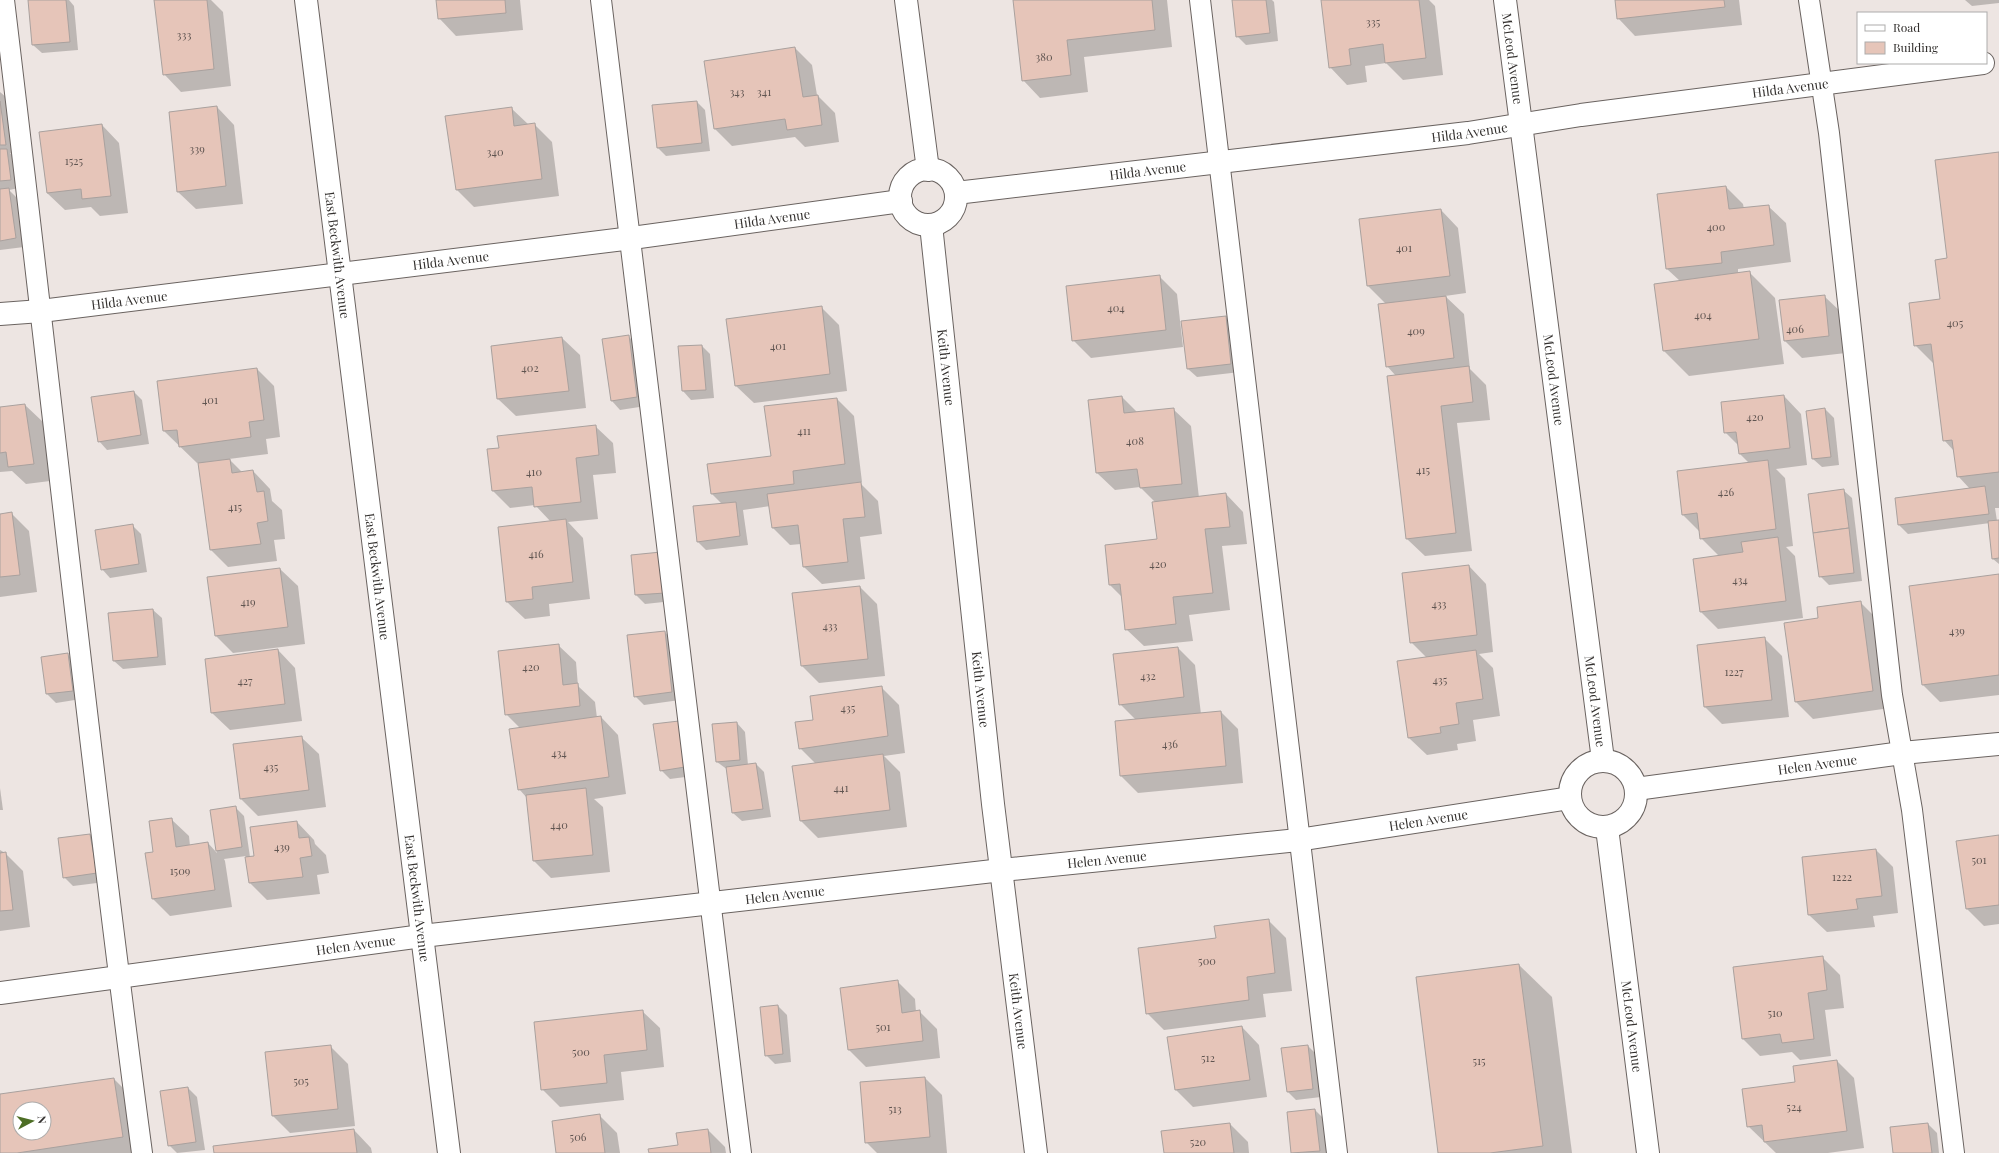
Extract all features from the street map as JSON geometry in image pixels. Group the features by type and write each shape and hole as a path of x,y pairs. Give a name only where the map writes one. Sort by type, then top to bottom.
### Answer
{"street":[{"name":"East Beckwith Avenue","path":"306,0 449,1153"},
{"path":"906,0 928,170"},
{"name":"McLeod Avenue","path":"1505,0 1603,760"},
{"path":"1987,63 1999,61"},
{"name":"Hilda Avenue","path":"956,193 1468,133 1521,123 1975,64"},
{"path":"928,170 944,175 951,182 956,193 953,209 948,217 931,225 922,225 913,221 906,215 902,207 902,190 906,182 915,173 928,170"},
{"name":"Hilda Avenue","path":"0,314 42,311 632,238 901,201"},
{"name":"Keith Avenue","path":"931,225 1002,870 1036,1153"},
{"name":"Helen Avenue","path":"1636,789 1902,753 1999,744"},
{"path":"1603,760 1622,766 1631,774 1636,785 1636,789 1637,797 1634,808 1628,817 1618,824 1607,828 1596,827 1585,823 1577,815 1570,798 1571,785 1575,776 1583,767 1592,762 1603,760"},
{"name":"Helen Avenue","path":"0,993 422,936 1002,870 1298,840 1570,798"},
{"name":"McLeod Avenue","path":"1607,828 1648,1153"}],"lane":[{"path":"4,0 42,311 118,977 142,1153"},
{"path":"601,0 632,238 709,903 741,1153"},
{"path":"1200,0 1298,840 1337,1153"},
{"path":"1809,0 1829,133 1892,695 1912,810 1954,1153"}],"building":[{"path":"28,0 66,0 70,42 32,45"},
{"path":"154,0 207,0 214,69 163,75"},
{"path":"436,0 505,0 506,13 438,19"},
{"path":"1013,0 1152,0 1155,30 1067,40 1071,75 1022,81"},
{"path":"1232,0 1266,0 1270,33 1236,37"},
{"path":"1321,0 1419,0 1426,58 1385,63 1383,44 1349,49 1351,65 1329,68"},
{"path":"1615,0 1724,0 1725,7 1617,19"},
{"path":"795,47 803,97 818,95 822,125 787,130 785,119 714,129 704,61"},
{"path":"0,101 6,145 0,145"},
{"path":"697,101 702,143 657,148 652,105"},
{"path":"217,106 226,186 177,192 169,112"},
{"path":"512,107 514,126 535,123 542,179 456,190 445,116"},
{"path":"102,124 111,196 82,199 81,189 47,193 39,132"},
{"path":"0,149 7,149 11,180 0,181"},
{"path":"1999,152 1999,472 1957,477 1952,440 1943,441 1931,344 1914,346 1909,303 1940,299 1935,260 1947,258 1935,160"},
{"path":"1726,186 1729,209 1769,205 1774,245 1721,252 1722,263 1666,269 1657,194"},
{"path":"9,188 16,238 0,241 0,189"},
{"path":"1441,209 1450,276 1367,286 1359,219"},
{"path":"1750,271 1759,339 1663,351 1654,284"},
{"path":"1160,275 1166,330 1072,341 1066,286"},
{"path":"1825,295 1829,336 1784,341 1779,300"},
{"path":"1446,296 1454,358 1386,367 1378,304"},
{"path":"822,306 830,374 735,386 726,319"},
{"path":"1226,316 1231,364 1187,369 1181,321"},
{"path":"629,335 637,397 611,401 602,339"},
{"path":"562,337 569,391 497,399 491,346"},
{"path":"702,345 706,390 682,391 678,346"},
{"path":"1469,366 1473,402 1441,406 1456,533 1406,539 1387,376"},
{"path":"257,368 264,420 249,422 251,437 179,447 177,430 163,431 157,381"},
{"path":"134,391 141,435 98,442 91,397"},
{"path":"1784,395 1790,448 1739,454 1736,432 1724,433 1721,402"},
{"path":"1122,396 1124,413 1174,408 1182,484 1140,488 1137,469 1096,473 1088,400"},
{"path":"837,398 845,464 793,471 794,484 711,494 707,464 771,456 764,406"},
{"path":"25,404 34,464 8,467 6,452 0,453 0,407"},
{"path":"1825,408 1831,457 1812,459 1806,411"},
{"path":"596,425 599,455 576,458 581,502 534,507 532,487 492,491 487,449 499,448 497,436"},
{"path":"230,459 232,473 253,470 257,492 264,491 268,521 257,523 261,544 210,550 198,463"},
{"path":"1768,460 1776,529 1700,539 1697,513 1682,515 1677,471"},
{"path":"861,482 865,517 843,519 848,562 803,567 798,525 772,528 767,494"},
{"path":"1985,486 1989,514 1898,525 1895,498"},
{"path":"1844,489 1849,528 1813,533 1808,494"},
{"path":"1226,493 1230,527 1205,529 1213,593 1173,597 1176,624 1125,630 1120,584 1109,585 1105,545 1157,539 1152,502"},
{"path":"736,502 740,536 697,542 693,506"},
{"path":"12,512 20,575 0,577 0,514"},
{"path":"566,519 573,582 532,587 533,599 506,602 498,527"},
{"path":"1999,520 1999,558 1992,559 1988,521"},
{"path":"133,524 139,564 101,570 95,530"},
{"path":"1849,528 1854,573 1819,577 1813,533"},
{"path":"1778,537 1786,601 1700,612 1693,559 1743,552 1741,542"},
{"path":"661,552 665,593 635,595 631,555"},
{"path":"1469,565 1477,635 1410,643 1402,573"},
{"path":"280,568 288,627 215,636 207,577"},
{"path":"1999,574 1999,675 1922,685 1909,586"},
{"path":"860,586 868,659 801,666 792,593"},
{"path":"1861,601 1873,691 1795,702 1784,623 1818,618 1817,607"},
{"path":"153,609 158,657 113,661 108,613"},
{"path":"665,631 672,692 634,697 627,635"},
{"path":"1765,637 1772,700 1704,707 1697,645"},
{"path":"559,644 563,685 578,683 580,706 505,715 498,651"},
{"path":"1178,647 1184,697 1119,705 1113,654"},
{"path":"278,649 285,704 211,713 205,659"},
{"path":"1476,650 1483,699 1456,703 1459,724 1440,727 1441,733 1408,738 1397,661"},
{"path":"68,653 73,691 46,694 41,657"},
{"path":"882,686 888,736 799,749 795,722 813,720 810,696"},
{"path":"1221,711 1226,766 1120,776 1115,721"},
{"path":"601,716 609,777 518,790 509,729"},
{"path":"679,721 685,767 660,771 653,724"},
{"path":"737,722 740,760 716,762 712,724"},
{"path":"302,736 309,790 240,799 233,744"},
{"path":"883,754 890,810 800,821 792,766"},
{"path":"756,763 763,809 732,813 726,767"},
{"path":"586,788 593,855 533,861 526,795"},
{"path":"236,806 242,847 216,851 210,810"},
{"path":"172,818 176,847 208,842 215,890 152,899 145,853 153,852 149,821"},
{"path":"297,821 299,838 309,837 312,856 300,858 303,877 249,883 245,857 254,856 250,827"},
{"path":"90,834 97,873 63,878 58,838"},
{"path":"1999,835 1999,905 1966,909 1956,841"},
{"path":"1876,849 1882,896 1856,899 1858,909 1808,915 1802,857"},
{"path":"6,852 13,910 0,911 0,853"},
{"path":"1269,919 1275,973 1247,977 1249,1000 1146,1014 1138,948 1216,938 1214,926"},
{"path":"1823,956 1827,990 1808,993 1814,1039 1782,1043 1780,1034 1742,1039 1733,967"},
{"path":"1519,964 1543,1146 1490,1153 1438,1153 1416,977"},
{"path":"898,980 902,1013 920,1010 923,1041 848,1050 840,988"},
{"path":"778,1005 783,1054 765,1056 760,1007"},
{"path":"643,1010 647,1050 604,1055 607,1083 541,1090 534,1022"},
{"path":"1242,1026 1250,1080 1175,1090 1167,1037"},
{"path":"331,1045 338,1109 272,1116 265,1052"},
{"path":"1308,1045 1313,1089 1287,1092 1281,1048"},
{"path":"1837,1060 1847,1131 1764,1142 1762,1125 1747,1127 1742,1089 1795,1082 1793,1066"},
{"path":"925,1077 930,1137 865,1143 860,1082"},
{"path":"114,1078 123,1137 17,1153 0,1153 0,1094"},
{"path":"188,1087 196,1142 168,1146 160,1091"},
{"path":"1315,1109 1320,1151 1291,1153 1287,1112"},
{"path":"600,1114 605,1153 556,1153 552,1121"},
{"path":"1230,1123 1234,1153 1164,1153 1161,1131"},
{"path":"1928,1123 1932,1153 1893,1153 1890,1127"},
{"path":"354,1129 357,1153 214,1153 213,1146"},
{"path":"708,1129 711,1153 649,1153 648,1149 678,1145 676,1133"}]}
